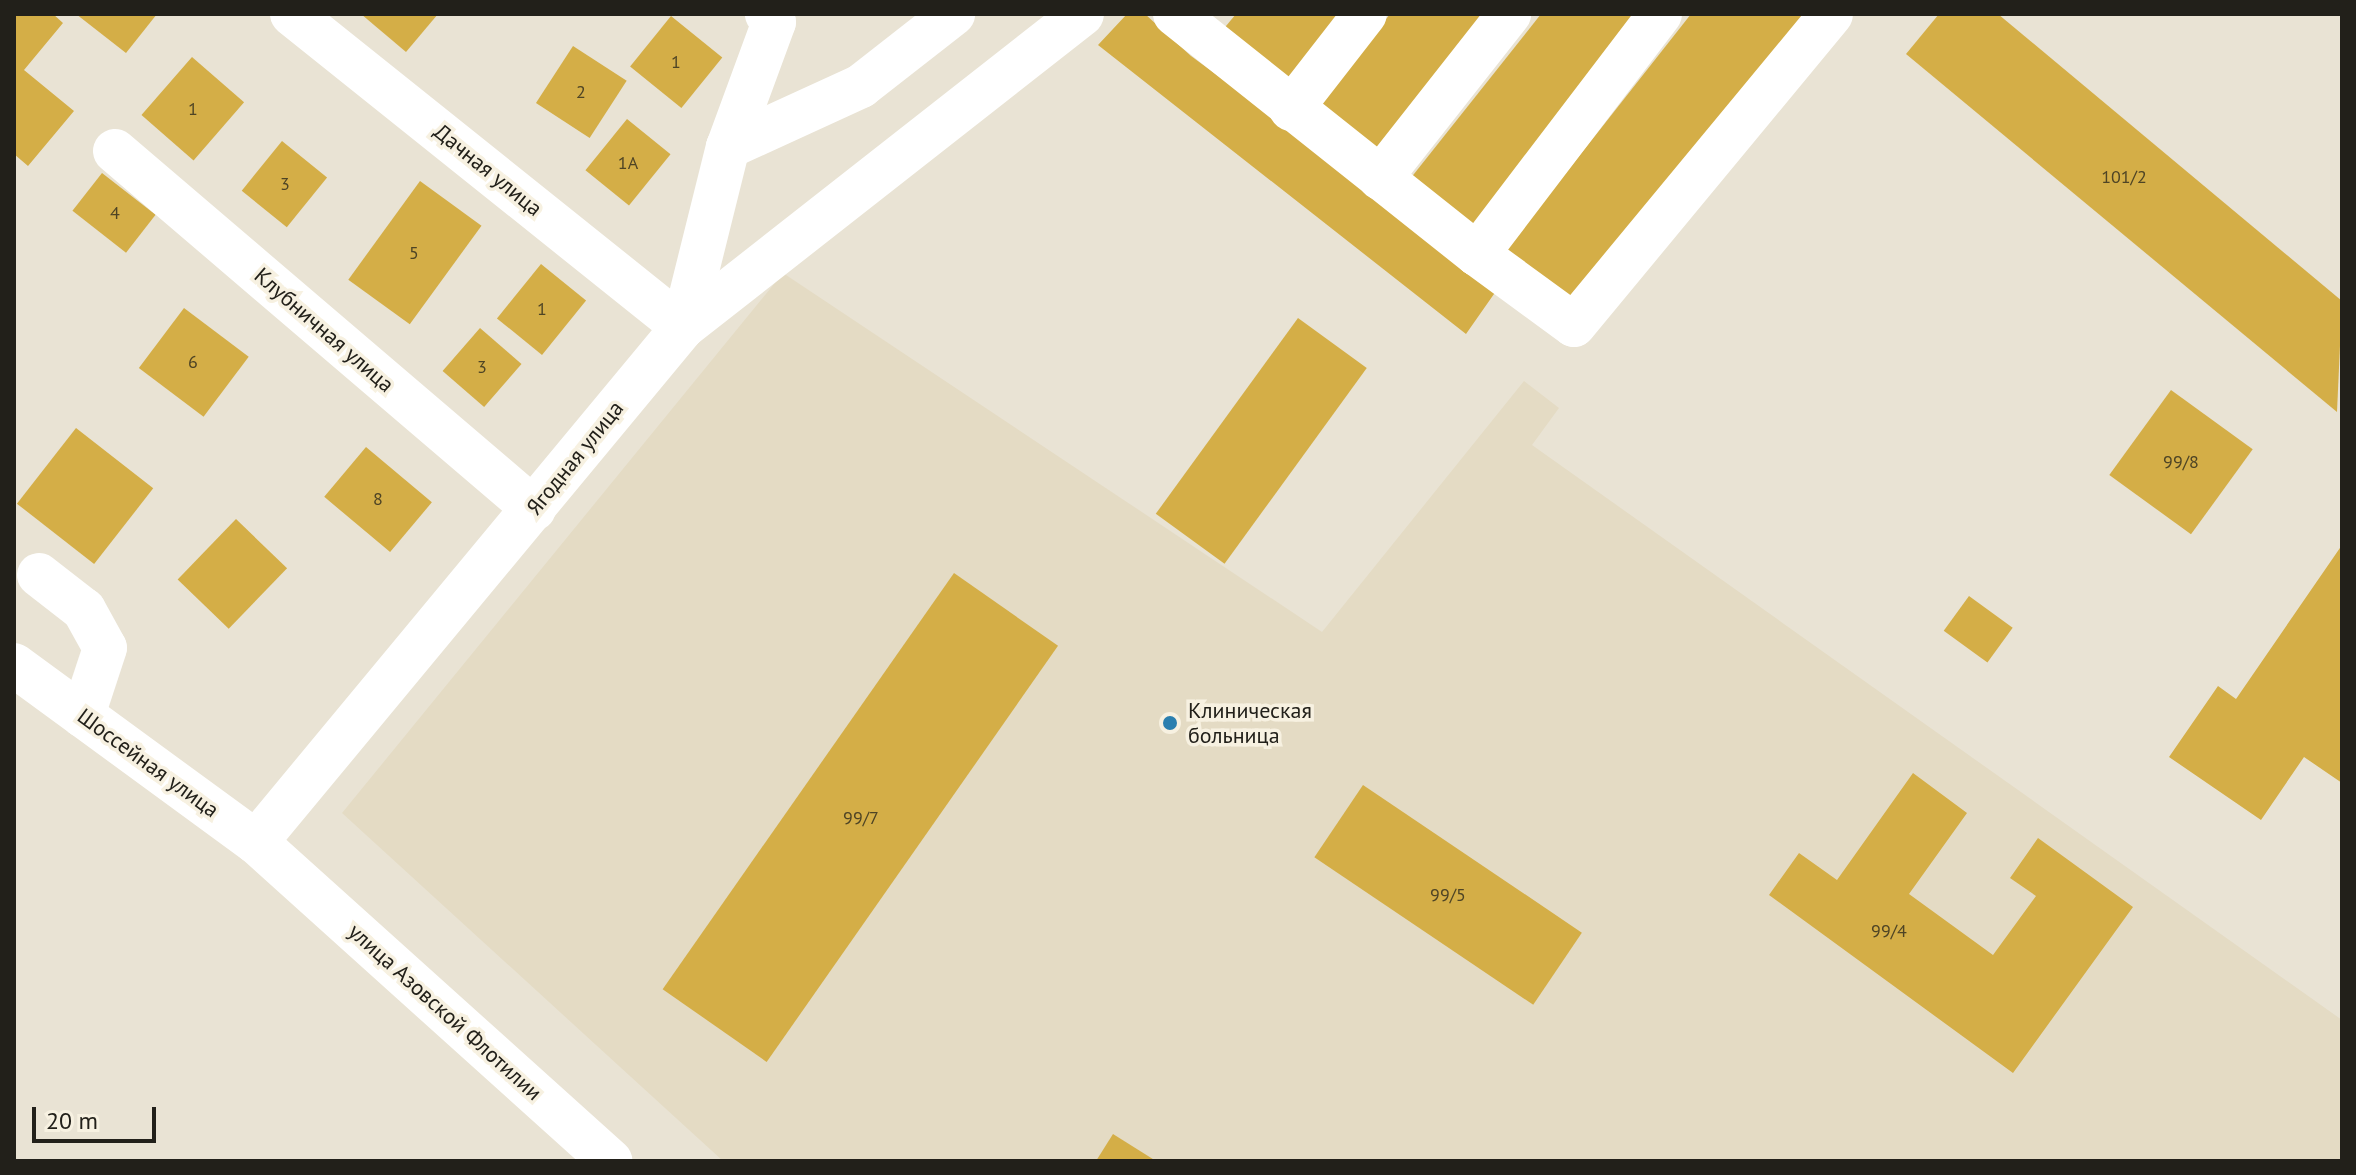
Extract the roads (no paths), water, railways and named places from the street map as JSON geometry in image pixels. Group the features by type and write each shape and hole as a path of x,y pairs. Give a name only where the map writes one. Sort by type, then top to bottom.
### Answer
{"street":[{"name":"Дачная улица","path":"292,14 683,327"},
{"name":"Ягодная улица","path":"268,853 534,509 683,327 728,147 774,22 767,14"},
{"path":"728,147 861,86 953,14"},
{"path":"683,327 1082,14"},
{"path":"1291,109 1365,14"},
{"path":"1380,178 1509,14"},
{"path":"1477,254 1660,14"},
{"path":"1195,20 1291,109 1477,254 1574,325 1831,14"},
{"name":"Клубничная улица","path":"115,151 534,509"},
{"path":"39,575 84,610 105,648 83,715"},
{"name":"Шоссейная улица","path":"14,665 268,853"},
{"name":"улица Азовской Флотилии","path":"268,853 589,1154"}],"place":[{"name":"Клиническая больница","path":"1170,723"}]}
